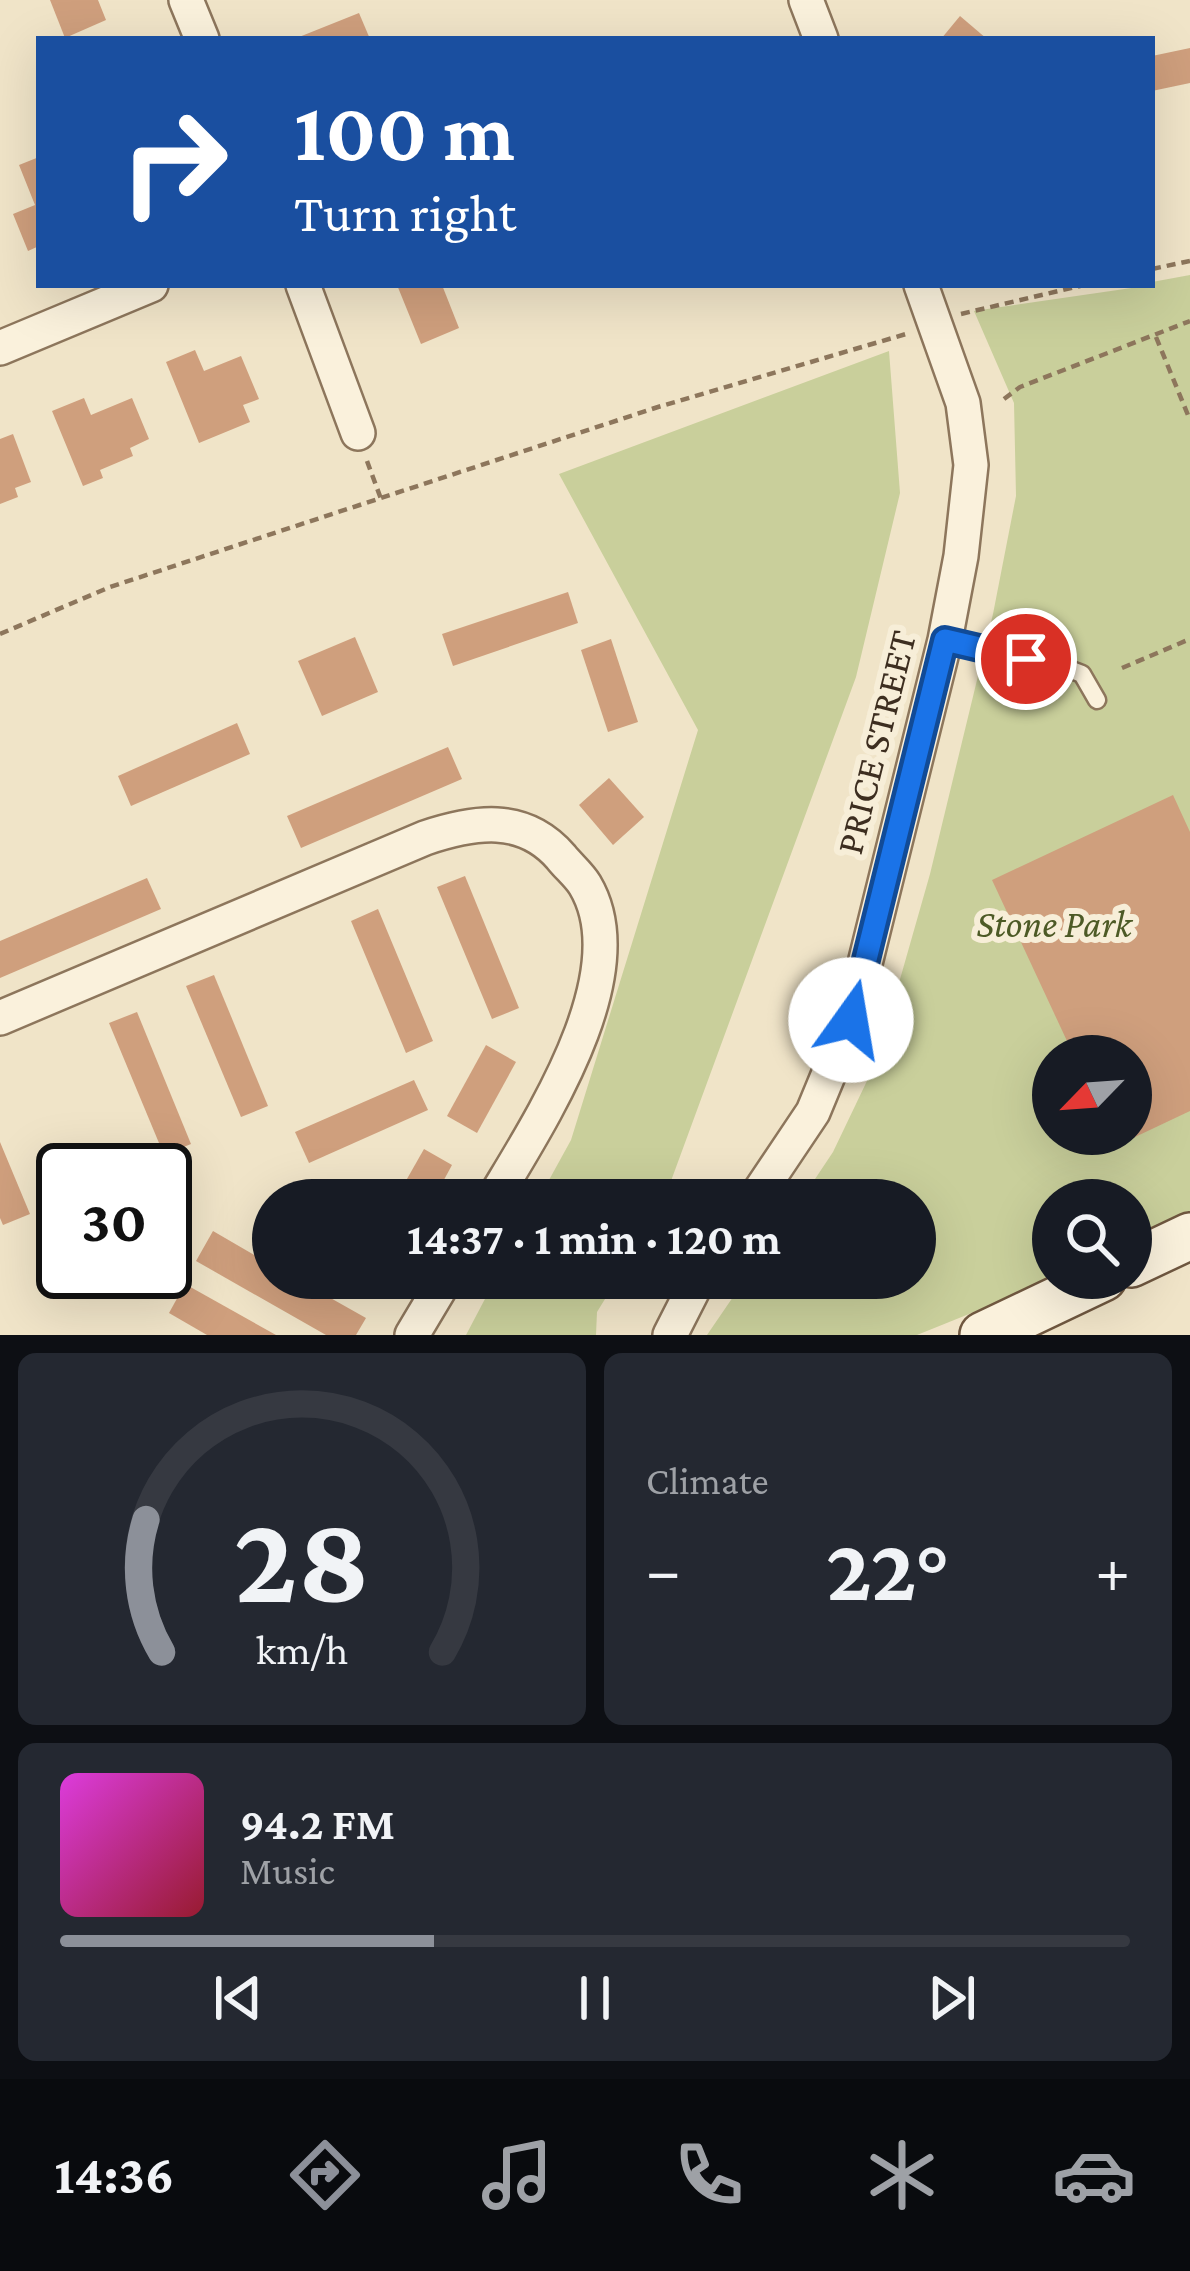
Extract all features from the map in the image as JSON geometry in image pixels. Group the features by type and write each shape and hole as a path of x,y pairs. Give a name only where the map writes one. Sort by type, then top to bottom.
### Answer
{"main road":[{"path":"1152,1254 1190,1236"},
{"path":"983,1335 1058,1299"}],"street":[{"path":"186,0 201,36"},
{"path":"806,0 820,36"},
{"path":"0,348 144,288"},
{"path":"304,288 358,433"},
{"name":"PRICE STREET","path":"768,1179 813,1112 851,1020 962,556 971,465 963,403 922,288"},
{"path":"0,1018 425,838 468,824 516,826 554,850 586,887 599,936 596,991 557,1093 506,1179"},
{"path":"412,1335 433,1299"},
{"path":"670,1335 688,1299"}],"lane":[{"path":"945,640 1082,674 1097,700"}],"path":[{"path":"1155,268 1190,261"},
{"path":"0,634 110,587 658,407 899,338 935,321 1072,288"},
{"path":"1004,399 1020,387 1190,320"},
{"path":"1155,334 1190,420"},
{"path":"358,433 381,499"},
{"path":"1122,668 1190,639"}],"green space":[{"name":"Stone Park","path":"1190,275 1190,1226 1152,1241 1152,1179 1032,1179 1032,1289 917,1335 707,1335 732,1299 936,1299 936,1179 815,1179 877,1060 930,874 993,614 1016,496 1014,403 974,311 1155,288 1155,281"},
{"path":"889,351 900,493 856,677 672,1179 550,1179 571,1140 698,730 559,474"},
{"path":"485,1299 605,1299 597,1312 596,1335 466,1335"}],"building":[{"path":"50,0 98,0 106,20 64,36"},
{"path":"359,13 369,36 302,36"},
{"path":"960,16 983,36 943,36"},
{"path":"1190,48 1190,83 1155,90 1155,55"},
{"path":"36,158 36,247 28,251 13,214 35,205 19,165"},
{"path":"398,288 443,288 459,328 421,344"},
{"path":"195,350 204,371 241,356 259,399 243,405 250,422 199,443 166,362"},
{"path":"84,398 91,415 132,398 149,439 130,448 133,456 100,470 103,478 83,486 52,411"},
{"path":"13,434 31,482 15,488 18,497 0,504 0,439"},
{"path":"568,592 578,623 453,666 442,634"},
{"path":"355,637 378,692 322,716 298,661"},
{"path":"611,639 638,722 608,732 581,650"},
{"path":"237,723 250,754 131,806 118,776"},
{"path":"448,747 462,779 301,848 287,816"},
{"path":"609,778 644,817 613,845 579,805"},
{"path":"1173,795 1190,832 1190,1111 1152,1129 1152,1035 1064,1035 992,880"},
{"path":"465,876 519,1008 492,1019 437,887"},
{"path":"147,878 161,909 0,978 0,941"},
{"path":"378,909 433,1041 406,1053 351,921"},
{"path":"214,975 268,1106 241,1117 186,986"},
{"path":"137,1012 191,1143 159,1143 109,1023"},
{"path":"486,1045 516,1062 477,1133 447,1116"},
{"path":"414,1080 428,1110 309,1163 295,1132"},
{"path":"0,1142 30,1214 3,1225 0,1218"},
{"path":"424,1149 452,1165 444,1179 407,1179"},
{"path":"213,1231 252,1254 252,1293 196,1261"},
{"path":"192,1288 276,1335 207,1335 169,1313 177,1299 192,1299"},
{"path":"263,1299 332,1299 366,1318 356,1335 326,1335"}],"route":[{"path":"851,1020 945,640 1026,659"}]}
